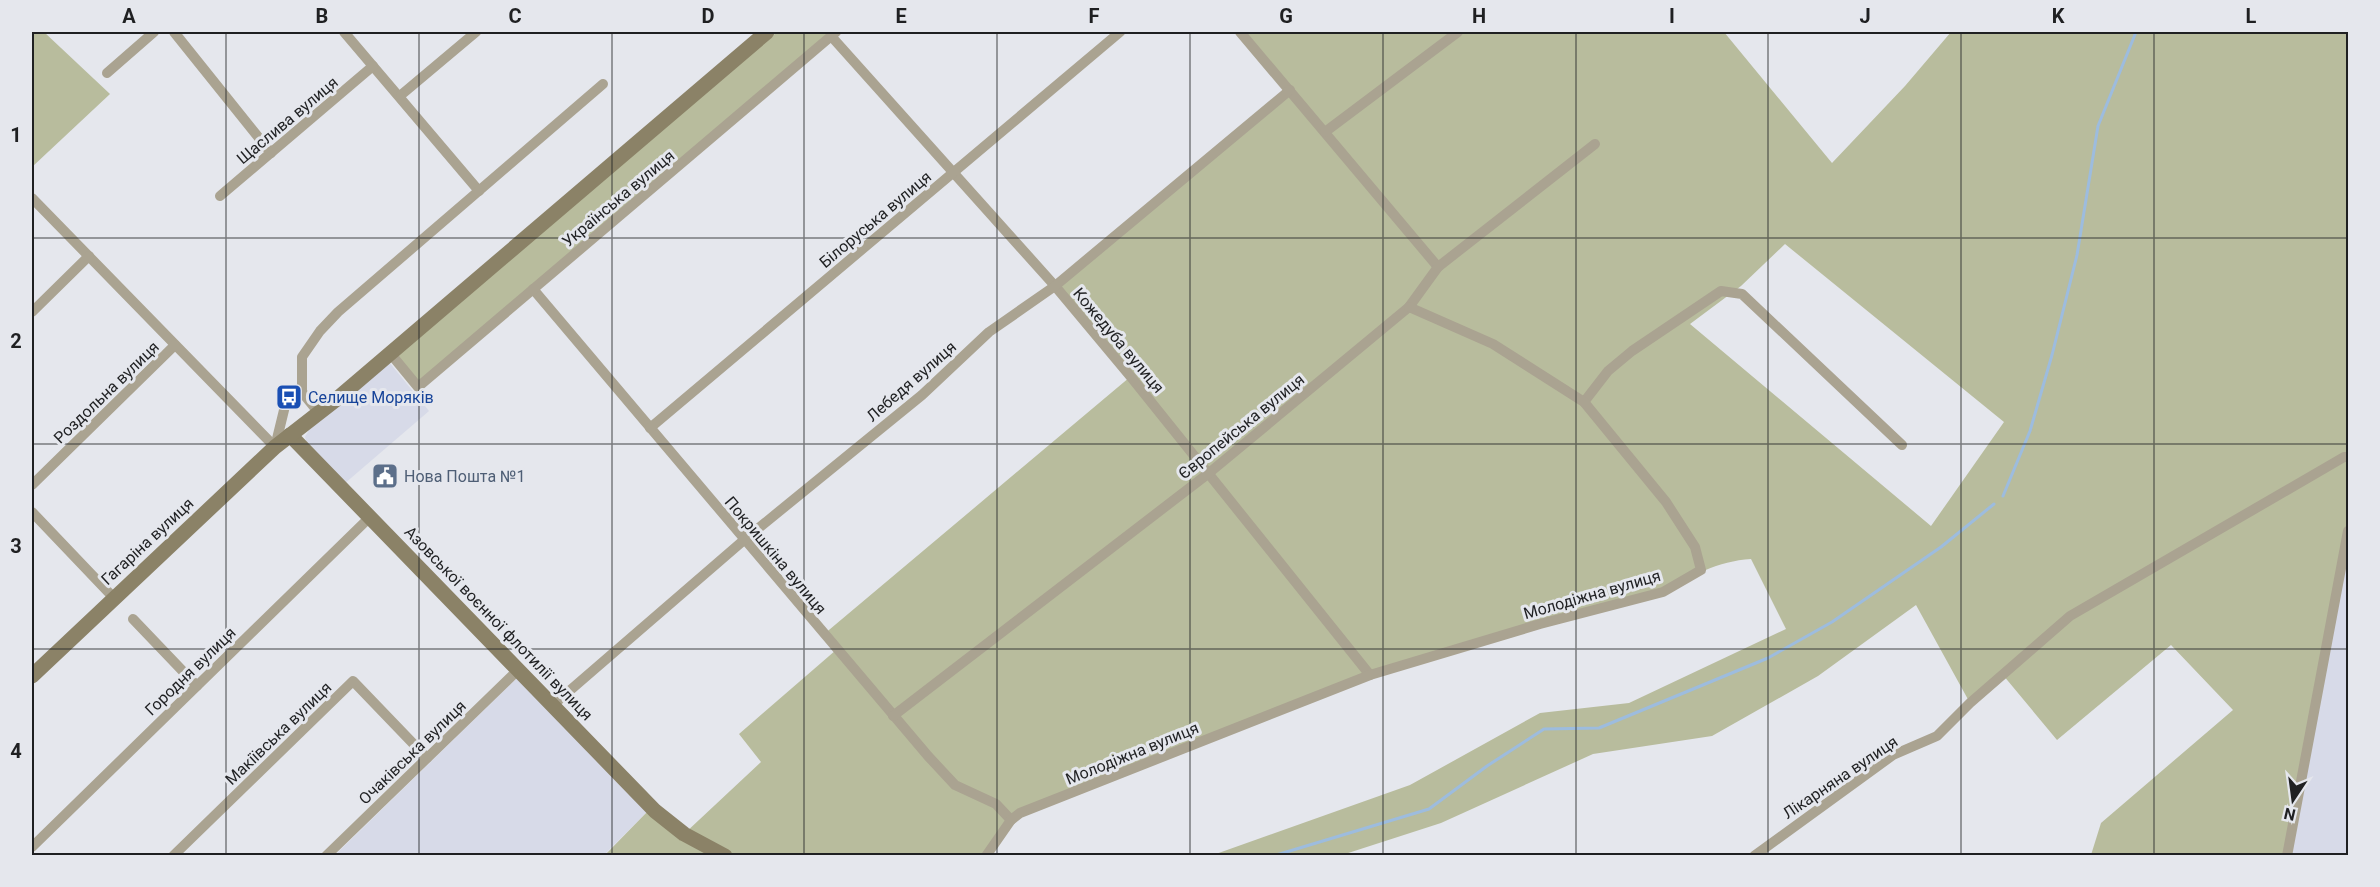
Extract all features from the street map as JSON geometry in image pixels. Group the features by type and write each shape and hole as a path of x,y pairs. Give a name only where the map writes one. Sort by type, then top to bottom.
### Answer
{"street":[{"path":"107,73 154,32"},
{"path":"174,32 271,153"},
{"path":"344,32 478,191"},
{"path":"401,95 476,32"},
{"name":"Гагаріна вулиця","path":"32,676 113,597 275,447 390,354 767,32"},
{"name":"Білоруська вулиця","path":"650,429 1120,32"},
{"path":"1240,32 1438,267"},
{"path":"1325,132 1458,32"},
{"name":"Українська вулиця","path":"390,354 418,387 834,34"},
{"name":"Кожедуба вулиця","path":"834,34 1055,286 1209,473 1370,675"},
{"name":"Щаслива вулиця","path":"220,196 373,66"},
{"path":"319,413 302,392 302,357 320,331 339,312 603,84"},
{"name":"Лебедя вулиця","path":"555,703 744,540 922,395 989,332 1055,286 1290,90"},
{"name":"Європейська вулиця","path":"893,716 1209,473 1409,307 1438,267 1595,144"},
{"path":"32,198 275,447"},
{"path":"32,312 89,256"},
{"name":"Покришкіна вулиця","path":"533,290 893,716 955,785 996,804 1011,820"},
{"path":"1409,307 1493,345 1584,402 1608,371 1632,351 1722,291 1742,294 1902,445"},
{"name":"Роздольна вулиця","path":"32,485 175,345"},
{"path":"275,447 285,406 302,392"},
{"name":"Молодіжна вулиця","path":"986,855 1011,820 1020,813 1370,675 1540,624 1663,592 1701,570 1695,547 1666,502 1584,402"},
{"name":"Азовської воєнної флотилії вулиця","path":"290,435 518,670 555,703 655,811 684,834 725,855"},
{"name":"Лікарняна вулиця","path":"1754,855 1893,755 1937,735 1970,703 2070,616 2344,457 2349,457"},
{"path":"32,512 113,597"},
{"name":"Городня вулиця","path":"32,847 370,517"},
{"path":"2287,855 2349,531"},
{"path":"133,619 197,686"},
{"name":"Очаківська вулиця","path":"326,855 518,670"},
{"name":"Макіївська вулиця","path":"172,855 353,681 427,758"}],"shaded area":[{"path":"389,362 429,411 344,484 307,444 305,437 309,430"},
{"path":"2348,531 2348,855 2287,855"},
{"path":"518,677 648,811 604,855 334,856"}],"green space":[{"path":"32,32 44,32 110,94 32,167"},
{"path":"777,32 836,32 418,387 393,358"},
{"path":"1240,32 1724,32 1832,163 1905,86 1951,32 2348,32 2348,531 2287,855 2091,855 2101,823 2233,710 2171,645 2057,740 2003,675 1970,703 1916,605 1818,676 1712,736 1593,754 1441,823 1342,855 1213,855 1410,785 1540,713 1629,703 1786,629 1751,559 1716,566 1663,592 1370,675 1020,813 986,855 604,856 648,811 684,834 761,762 739,734 836,650 823,635 1130,377 1055,286 1290,90","holes":["1785,244 2004,422 1931,526 1690,324 1741,286"]}],"waterway":[{"path":"2003,496 2030,431 2052,355 2077,255 2098,126 2136,32"},
{"path":"1273,856 1429,809 1487,766 1544,729 1599,728 1768,658 1832,622 1941,547 1994,504"}],"place":[{"name":"Селище Моряків","path":"289,397"},
{"name":"Нова Пошта №1","path":"385,476"}]}
